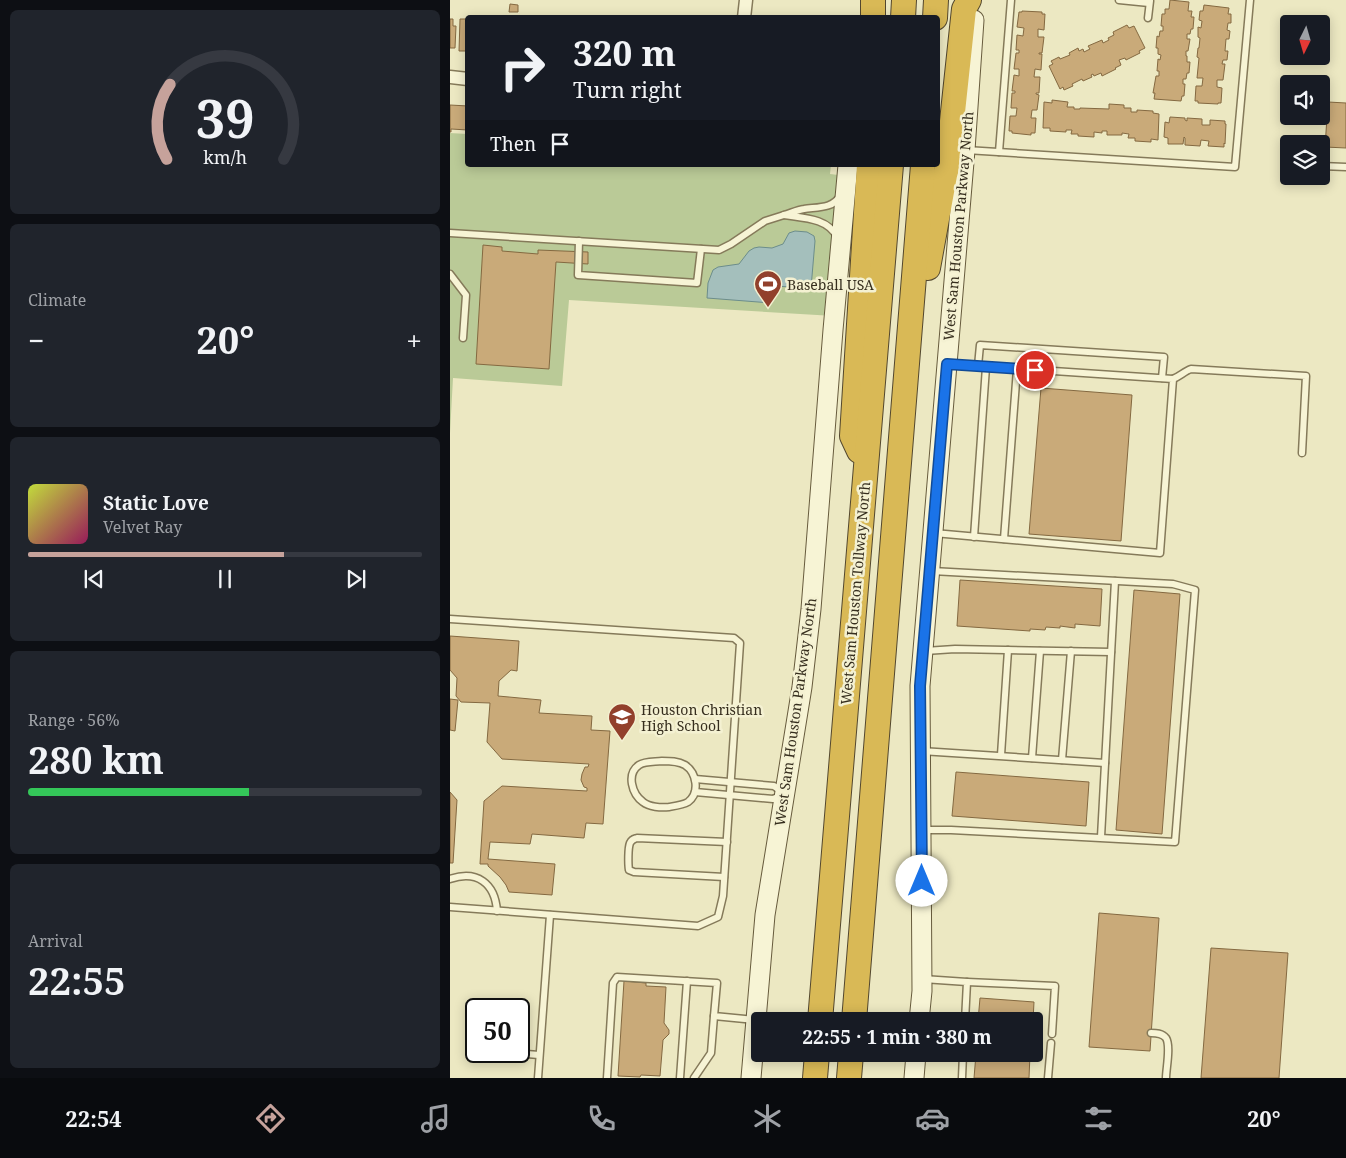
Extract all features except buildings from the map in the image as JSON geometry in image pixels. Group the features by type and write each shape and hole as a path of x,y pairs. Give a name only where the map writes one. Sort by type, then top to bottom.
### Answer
{"highway":[{"path":"874,0 874,15"},
{"path":"903,15 904,0"},
{"path":"935,15 936,0"},
{"path":"903,410 947,168 964,9 969,0"},
{"path":"866,465 852,436 869,167"},
{"name":"West Sam Houston Tollway North","path":"821,1012 891,167"},
{"path":"855,1012 923,167"},
{"path":"815,1078 816,1062"},
{"path":"849,1078 850,1062"}],"main road":[{"path":"862,15 864,0"},
{"name":"West Sam Houston Parkway North","path":"920,1012 922,979 920,686 965,150 975,0"},
{"name":"West Sam Houston Parkway North","path":"757,1012 765,915 802,687 811,609 848,167"},
{"name":"West Sam Houston Parkway North","path":"751,1078 752,1062"},
{"path":"914,1078 915,1062"}],"street":[{"path":"744,15 746,0"},
{"path":"450,78 465,79"}],"lane":[{"path":"999,152 1011,0"},
{"path":"1119,0 1150,2 1148,18"},
{"path":"965,150 1235,167 1250,0"},
{"path":"1330,166 1346,167"},
{"path":"450,233 719,250 765,221 803,209 824,207 837,200 846,184"},
{"path":"784,215 823,222 834,231 840,246"},
{"path":"578,242 578,275 677,282 697,283 700,249"},
{"path":"450,274 466,295 463,338"},
{"path":"978,366 980,345 1164,357 1162,378"},
{"path":"947,364 1173,379 1182,375 1186,370 1191,369 1306,376 1302,453"},
{"path":"974,537 986,367"},
{"path":"1004,539 1017,369"},
{"path":"933,533 1160,553 1173,379"},
{"path":"921,830 1176,842 1195,590 1173,584 930,571"},
{"path":"1101,837 1115,581"},
{"path":"450,619 734,638 740,643 723,896 718,917 698,926 450,907"},
{"path":"923,651 955,649 1111,652"},
{"path":"1001,755 1008,650"},
{"path":"1032,758 1040,651"},
{"path":"1062,760 1071,651"},
{"path":"921,751 1105,763"},
{"path":"675,762 685,765 693,773 695,792 686,803 668,807 655,806 644,803 636,796 631,778 638,766 646,763 675,762"},
{"path":"695,779 774,786 785,794"},
{"path":"695,792 773,799 785,794"},
{"path":"724,878 634,872 629,870 630,843 632,839 637,838 726,842"},
{"path":"450,879 460,876 476,877 486,882 494,895 497,911"},
{"path":"538,1078 550,915"},
{"path":"606,1078 613,983 617,977 717,983 711,1053 694,1078"},
{"path":"922,979 1055,986 1052,1034"},
{"path":"680,1078 687,981"},
{"path":"965,1012 967,982"},
{"path":"714,1016 751,1020"},
{"path":"1151,1033 1160,1033 1165,1037 1168,1046 1166,1078"},
{"path":"1048,1078 1051,1043"},
{"path":"530,1054 539,1055"},
{"path":"962,1078 963,1062"}],"green space":[{"name":"Baseball USA","path":"450,133 465,134 465,167 831,167 830,174 847,176 834,316 569,300 562,386 453,378 450,433"}],"water":[{"path":"795,231 807,232 814,236 811,288 772,286 771,303 707,298 708,283 713,270 718,267 739,264 749,251 754,248 772,248 783,244 789,233"}],"place":[{"name":"Baseball USA","path":"768,308"},
{"name":"Houston Christian High School","path":"622,741"}],"route":[{"path":"922,881 920,686 947,364 1035,370"}]}
